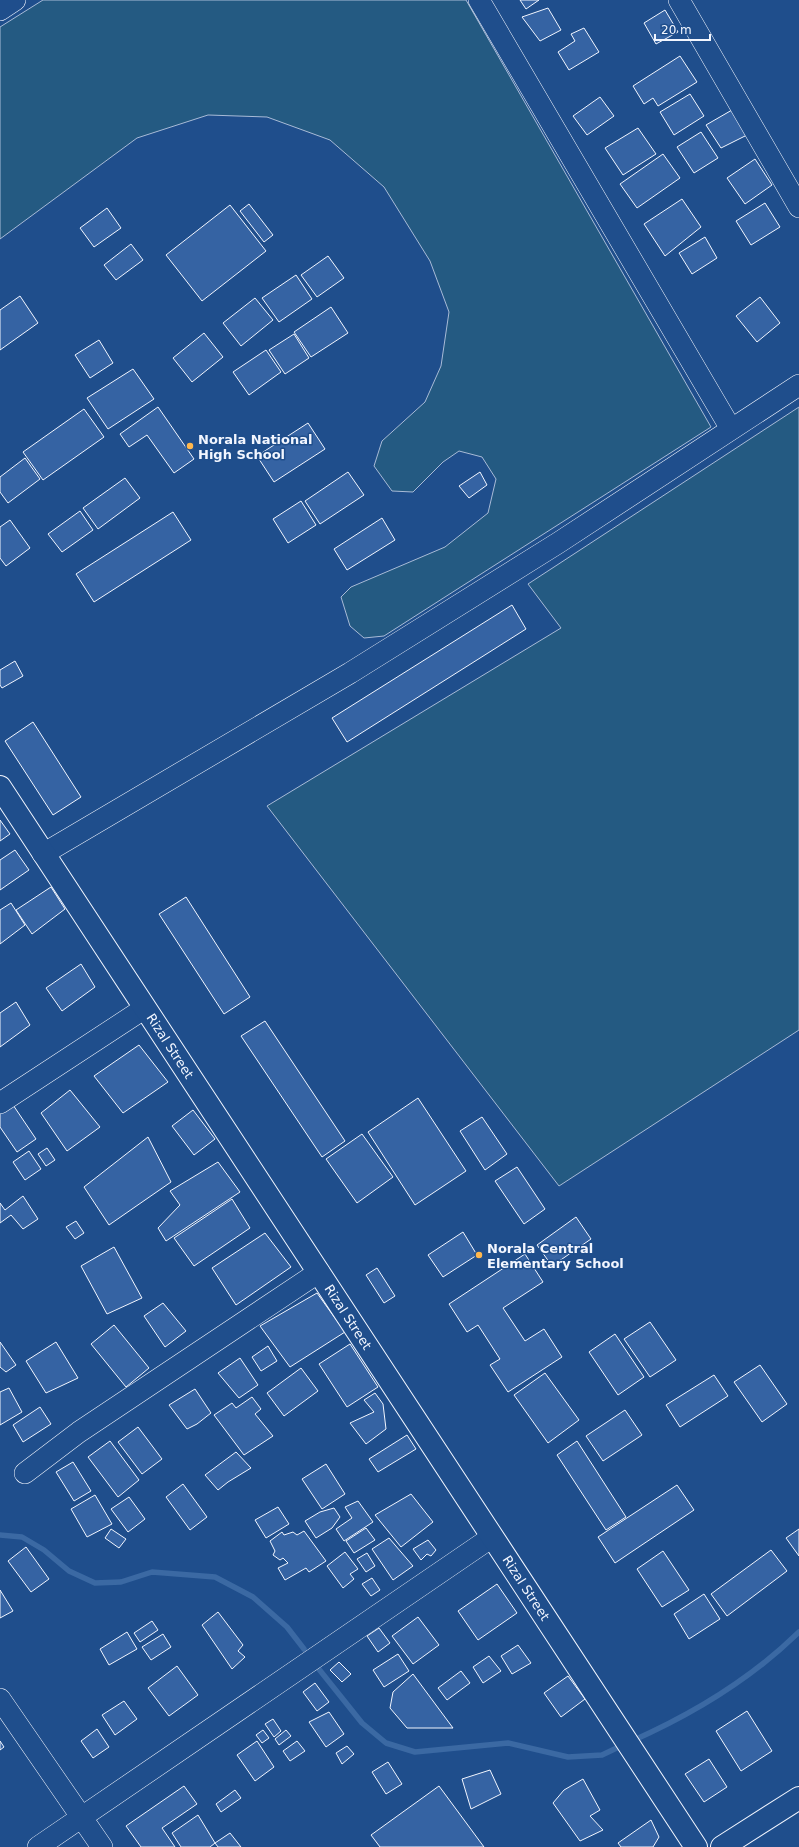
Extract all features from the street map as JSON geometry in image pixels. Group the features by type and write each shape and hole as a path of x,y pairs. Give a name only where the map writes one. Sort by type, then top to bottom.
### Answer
{"main road":[{"name":"Rizal Street","path":"0,788 696,1847"},
{"path":"722,1847 799,1798"}],"street":[{"path":"0,10 15,0"},
{"path":"479,0 731,430"},
{"path":"679,0 799,207"},
{"path":"44,854 350,673 558,543 799,385"},
{"path":"0,1102 145,1008"},
{"path":"25,1473 79,1432 319,1272"},
{"path":"38,1847 492,1537"},
{"path":"0,1699 102,1847"}],"shaded area":[{"path":"43,0 466,0 711,427 384,636 364,638 350,626 341,597 351,587 445,547 488,513 496,479 482,457 459,451 443,462 413,492 392,491 374,466 382,441 425,402 441,366 449,312 430,261 384,187 330,140 267,117 208,115 137,138 0,239 0,27"},
{"path":"799,407 799,1030 559,1186 267,806 561,628 528,584"}],"building":[{"path":"520,0 539,0 526,9"},
{"path":"548,8 561,30 540,41 522,17"},
{"path":"665,10 678,32 656,44 644,23"},
{"path":"584,28 599,52 569,70 558,52 575,41 571,34"},
{"path":"680,56 697,82 658,106 653,98 644,104 633,86"},
{"path":"690,94 704,116 674,135 660,112"},
{"path":"600,97 614,116 587,135 573,116"},
{"path":"732,110 749,134 721,148 706,125"},
{"path":"638,128 656,154 623,175 605,148"},
{"path":"701,132 718,158 694,173 677,147"},
{"path":"663,154 680,178 637,208 620,184"},
{"path":"755,159 772,185 745,204 727,178"},
{"path":"682,199 701,227 665,256 644,224"},
{"path":"765,203 780,227 751,245 736,221"},
{"path":"249,204 273,235 264,242 240,211"},
{"path":"230,205 266,251 202,301 166,255"},
{"path":"107,208 121,228 94,247 80,228"},
{"path":"705,237 717,258 692,274 679,253"},
{"path":"131,244 143,260 116,280 104,265"},
{"path":"328,256 344,278 317,297 301,275"},
{"path":"296,275 312,299 279,322 262,298"},
{"path":"20,296 38,323 0,350 0,310"},
{"path":"760,297 780,323 757,342 736,316"},
{"path":"255,298 273,320 241,346 223,323"},
{"path":"331,307 348,333 311,357 294,332"},
{"path":"204,333 223,357 192,382 173,358"},
{"path":"294,334 309,358 285,374 269,350"},
{"path":"99,340 113,363 90,378 75,355"},
{"path":"266,350 281,372 249,395 233,372"},
{"path":"133,369 154,399 108,429 87,398"},
{"path":"158,407 194,459 174,473 147,435 129,447 120,434"},
{"path":"84,409 104,437 43,480 23,452"},
{"path":"308,423 325,449 274,482 257,456"},
{"path":"25,458 40,479 8,503 0,492 0,477"},
{"path":"348,472 364,495 320,524 305,501"},
{"path":"480,472 487,485 469,498 459,486"},
{"path":"125,478 140,498 98,529 83,508"},
{"path":"301,501 316,525 288,543 273,519"},
{"path":"80,511 93,530 62,552 48,534"},
{"path":"173,512 191,540 94,602 76,574"},
{"path":"382,518 395,540 347,570 334,549"},
{"path":"10,520 30,548 6,566 0,558 0,527"},
{"path":"512,605 526,629 347,742 332,718"},
{"path":"15,661 23,676 2,688 0,685 0,670"},
{"path":"33,722 81,797 53,815 5,741"},
{"path":"0,820 10,834 0,841"},
{"path":"15,850 29,870 0,890 0,860"},
{"path":"51,887 65,909 32,934 16,910"},
{"path":"186,897 250,997 224,1014 159,914"},
{"path":"11,903 25,925 0,944 0,910"},
{"path":"81,964 95,987 62,1011 46,988"},
{"path":"16,1002 30,1025 0,1047 0,1013"},
{"path":"265,1021 345,1141 322,1157 241,1036"},
{"path":"139,1045 168,1082 123,1113 94,1076"},
{"path":"70,1090 100,1127 67,1151 41,1113"},
{"path":"418,1098 466,1171 415,1205 368,1132"},
{"path":"9,1099 36,1139 17,1152 0,1127 0,1106"},
{"path":"193,1110 215,1139 194,1155 172,1126"},
{"path":"482,1117 507,1154 485,1170 460,1131"},
{"path":"362,1134 393,1177 357,1203 326,1159"},
{"path":"148,1137 171,1182 109,1225 84,1187"},
{"path":"47,1148 55,1160 46,1166 38,1154"},
{"path":"29,1151 41,1169 25,1180 13,1162"},
{"path":"218,1162 240,1192 166,1241 158,1228 180,1205 170,1191"},
{"path":"517,1167 545,1209 524,1224 495,1181"},
{"path":"23,1196 38,1219 23,1229 11,1215 0,1223 0,1203 5,1210"},
{"path":"232,1199 250,1228 194,1266 174,1238"},
{"path":"576,1217 591,1239 552,1266 537,1245"},
{"path":"76,1221 84,1233 75,1239 66,1227"},
{"path":"463,1232 477,1255 443,1277 428,1255"},
{"path":"265,1233 291,1267 236,1305 212,1268"},
{"path":"114,1247 142,1298 107,1314 81,1266"},
{"path":"525,1254 543,1282 503,1308 525,1341 544,1329 562,1357 508,1392 490,1365 500,1359 478,1325 467,1332 449,1304"},
{"path":"377,1268 395,1296 384,1303 366,1275"},
{"path":"317,1293 345,1332 290,1367 260,1326"},
{"path":"163,1303 186,1331 165,1347 144,1316"},
{"path":"650,1322 676,1360 650,1377 624,1339"},
{"path":"114,1325 149,1368 126,1387 91,1344"},
{"path":"615,1334 644,1377 618,1395 589,1352"},
{"path":"0,1342 16,1365 6,1372 0,1367"},
{"path":"56,1342 78,1378 46,1393 26,1361"},
{"path":"350,1344 378,1387 347,1407 319,1364"},
{"path":"268,1346 277,1361 261,1371 252,1357"},
{"path":"240,1358 258,1385 239,1398 218,1373"},
{"path":"760,1365 787,1404 762,1422 734,1382"},
{"path":"301,1368 318,1391 284,1416 267,1393"},
{"path":"545,1373 579,1420 548,1443 514,1395"},
{"path":"714,1375 728,1396 680,1427 666,1405"},
{"path":"9,1388 22,1412 0,1425 0,1392"},
{"path":"195,1389 211,1413 197,1424 187,1429 169,1405"},
{"path":"375,1393 383,1404 386,1429 366,1444 350,1423 374,1412 364,1400"},
{"path":"252,1397 261,1409 255,1414 273,1436 244,1455 214,1415 232,1403 236,1408"},
{"path":"40,1407 51,1424 23,1442 13,1425"},
{"path":"625,1410 642,1435 603,1461 586,1436"},
{"path":"138,1427 162,1459 142,1474 118,1442"},
{"path":"407,1435 416,1449 378,1472 369,1459"},
{"path":"110,1441 139,1480 118,1497 88,1457"},
{"path":"577,1441 626,1517 606,1530 557,1455"},
{"path":"236,1452 251,1468 218,1490 205,1475"},
{"path":"73,1462 91,1491 74,1501 56,1472"},
{"path":"326,1464 345,1494 322,1509 302,1479"},
{"path":"183,1484 207,1517 190,1530 166,1497"},
{"path":"677,1485 694,1510 615,1563 598,1537"},
{"path":"411,1494 433,1522 401,1547 375,1515"},
{"path":"95,1495 112,1524 87,1537 71,1509"},
{"path":"129,1497 145,1519 128,1532 111,1509"},
{"path":"358,1501 373,1522 344,1541 336,1529 352,1518 345,1507"},
{"path":"278,1507 289,1524 266,1538 255,1520"},
{"path":"334,1508 340,1517 332,1528 316,1538 305,1521 320,1512"},
{"path":"366,1528 375,1540 354,1553 346,1541"},
{"path":"111,1529 126,1539 119,1548 105,1538"},
{"path":"799,1529 799,1556 786,1538"},
{"path":"304,1531 326,1561 309,1572 306,1568 285,1580 278,1568 288,1563 283,1558 280,1560 273,1555 275,1551 270,1541 282,1532 284,1535 293,1532 297,1535"},
{"path":"389,1538 413,1566 393,1580 372,1549"},
{"path":"428,1540 436,1550 431,1556 427,1554 421,1560 413,1549"},
{"path":"26,1547 49,1579 31,1592 8,1561"},
{"path":"771,1550 787,1571 727,1616 711,1594"},
{"path":"663,1551 689,1590 662,1607 637,1569"},
{"path":"345,1552 358,1569 350,1574 354,1579 343,1588 327,1566"},
{"path":"367,1553 375,1566 366,1572 357,1559"},
{"path":"372,1578 380,1590 371,1596 362,1584"},
{"path":"497,1584 517,1613 478,1640 458,1611"},
{"path":"0,1590 13,1611 0,1618"},
{"path":"704,1594 720,1619 689,1639 674,1614"},
{"path":"218,1612 243,1645 238,1651 245,1657 232,1669 202,1625"},
{"path":"418,1617 439,1645 413,1664 392,1636"},
{"path":"152,1621 158,1630 140,1642 134,1633"},
{"path":"379,1628 390,1643 378,1652 367,1636"},
{"path":"127,1632 137,1649 109,1665 100,1649"},
{"path":"163,1634 171,1647 151,1660 142,1647"},
{"path":"518,1645 531,1663 512,1674 501,1656"},
{"path":"398,1654 409,1671 384,1687 373,1670"},
{"path":"489,1656 501,1671 483,1683 473,1667"},
{"path":"339,1662 351,1674 342,1682 330,1670"},
{"path":"177,1666 198,1695 169,1716 148,1688"},
{"path":"461,1671 470,1683 447,1700 438,1688"},
{"path":"413,1674 453,1728 407,1728 390,1708 393,1692"},
{"path":"568,1676 585,1699 561,1717 544,1693"},
{"path":"315,1683 329,1702 317,1711 303,1692"},
{"path":"124,1701 137,1719 115,1735 102,1715"},
{"path":"747,1711 772,1751 741,1771 716,1731"},
{"path":"329,1712 344,1734 326,1747 309,1722"},
{"path":"273,1719 281,1731 274,1737 265,1724"},
{"path":"97,1729 109,1747 93,1758 81,1741"},
{"path":"263,1730 269,1738 262,1743 256,1735"},
{"path":"286,1730 291,1736 279,1745 275,1739"},
{"path":"0,1741 4,1747 0,1750"},
{"path":"257,1741 274,1767 255,1781 237,1755"},
{"path":"297,1741 305,1751 290,1761 283,1751"},
{"path":"347,1746 354,1754 342,1764 336,1753"},
{"path":"709,1759 727,1787 704,1802 685,1774"},
{"path":"388,1762 402,1784 386,1794 372,1772"},
{"path":"490,1770 501,1794 471,1809 462,1779"},
{"path":"583,1779 600,1810 590,1816 603,1830 580,1841 553,1803 564,1790"},
{"path":"184,1786 197,1804 162,1828 175,1847 141,1847 126,1826"},
{"path":"439,1786 484,1847 380,1847 371,1835"},
{"path":"235,1790 241,1798 221,1812 216,1804"},
{"path":"198,1815 215,1843 210,1847 181,1847 172,1833"},
{"path":"651,1820 659,1837 653,1847 621,1847 618,1843"},
{"path":"230,1833 241,1847 218,1847 215,1843"}],"waterway":[{"path":"0,1535 22,1537 44,1550 69,1571 95,1583 121,1582 152,1572 215,1577 253,1597 287,1627 304,1649"},
{"path":"632,1741 677,1719 720,1694 761,1665 799,1632"},
{"path":"318,1668 362,1723 386,1743 415,1752 508,1743 568,1757 602,1755 623,1745"}],"place":[{"name":"Norala National High School","path":"190,446"},
{"name":"Norala Central Elementary School","path":"479,1255"}]}
